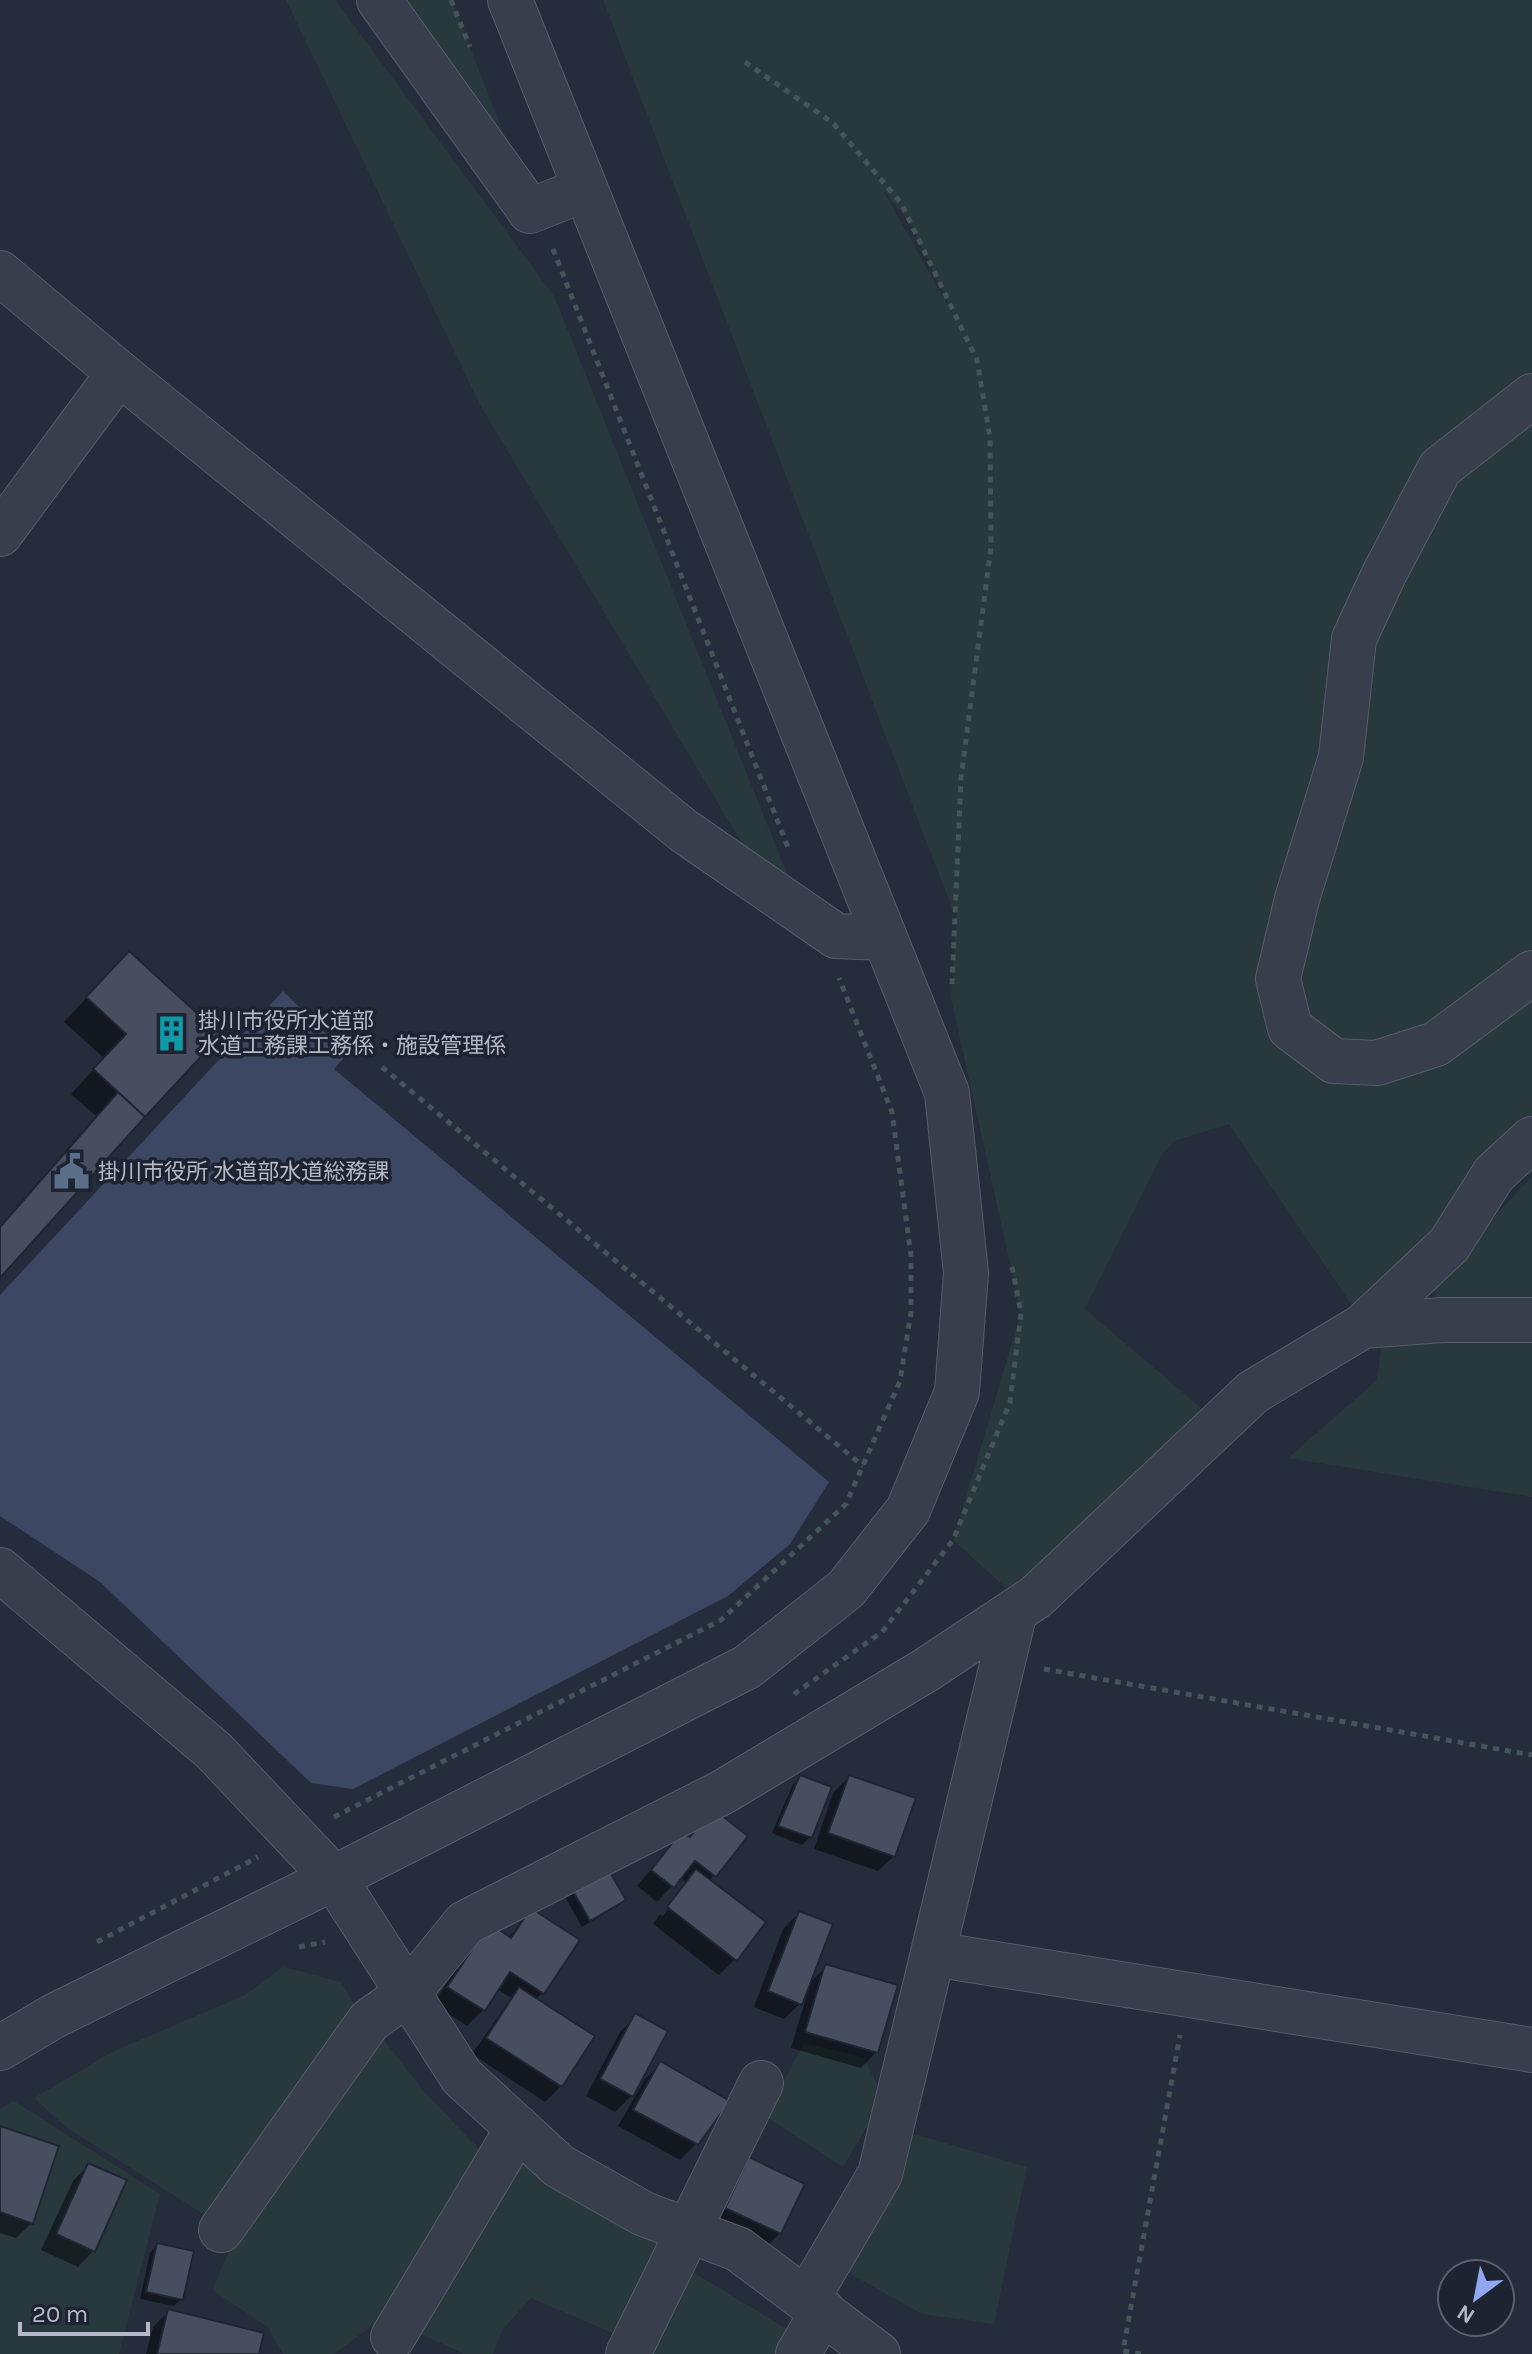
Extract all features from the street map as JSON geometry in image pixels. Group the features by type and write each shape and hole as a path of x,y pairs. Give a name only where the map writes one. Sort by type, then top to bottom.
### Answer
{"street":[{"path":"379,0 530,211 585,189"},
{"path":"0,2048 54,2016 334,1878 747,1667 846,1589 908,1510 957,1392 966,1273 947,1093 510,0"},
{"path":"0,273 684,831 836,936 885,938"},
{"path":"0,534 119,373"},
{"path":"1532,396 1440,468 1384,574 1354,639 1341,757 1297,899 1278,979 1290,1028 1334,1061 1377,1063 1436,1044 1532,973"},
{"path":"221,2230 369,2021 408,1993 465,1923 723,1792 926,1670 1036,1597 1253,1392 1363,1326 1449,1245 1494,1174 1532,1139"},
{"path":"1363,1326 1442,1320 1532,1320"},
{"path":"0,1570 214,1751 334,1878 462,2077 559,2166 644,2214 738,2249 878,2354"},
{"path":"798,2354 815,2305 880,2174 1015,1611"},
{"path":"933,1954 1532,2050"},
{"path":"628,2354 761,2083"},
{"path":"393,2337 518,2128"}],"path":[{"path":"451,0 474,59"},
{"path":"745,62 833,123 901,203 977,360 990,438 991,547 961,778 951,998"},
{"path":"537,208 789,850"},
{"path":"92,1945 295,1837 721,1620 846,1504 900,1381 911,1312 911,1256 892,1112 818,923"},
{"path":"382,1067 863,1466"},
{"path":"784,1701 882,1632 953,1540 1010,1402 1021,1313 1011,1261"},
{"path":"1003,1662 1532,1755"},
{"path":"289,1952 303,1946 369,1936"},
{"path":"1141,2354 1123,2351 1187,1995"}],"shaded area":[{"path":"286,0 335,0 554,296 795,893 746,850 479,403"},
{"path":"390,0 452,0 520,176"},
{"path":"603,0 1532,0 1532,1171 1456,1234 1353,1307 1229,1124 1174,1141 1162,1154 1085,1309 1207,1413 1016,1597 953,1540 1021,1313 951,998 957,907 955,916","holes":["883,189 912,226 958,324"]},
{"path":"1532,1176 1532,1312 1442,1306 1431,1286"},
{"path":"1532,1335 1532,1497 1288,1458 1377,1380 1382,1339"},
{"path":"283,1967 341,1982 361,2016 205,2215 66,2127 34,2098 112,2052 245,1995"},
{"path":"369,2021 423,2090 489,2160 393,2310 334,2354 283,2354 268,2327 212,2290 236,2236"},
{"path":"804,2043 863,2057 877,2084 871,2120 843,2167 765,2116"},
{"path":"14,2101 160,2194 119,2354 0,2354 0,2109"},
{"path":"914,2134 1027,2167 994,2324 922,2314 840,2268"},
{"path":"516,2141 669,2245 624,2338 531,2298 503,2329 493,2354 464,2354 409,2328"},
{"path":"691,2271 787,2329 776,2354 653,2354"}],"water":[{"path":"283,991 347,1054 334,1069 829,1482 790,1544 728,1596 353,1789 311,1783 100,1582 0,1516 0,1295"}],"building":[{"name":"掛川市役所水道部 水道工務課工務係・施設管理係","path":"129,951 221,1035 145,1117 93,1069 126,1034 86,997"},
{"name":"掛川市役所 水道部水道総務課","path":"118,1092 145,1117 0,1278 0,1227"},
{"path":"800,1775 832,1787 812,1838 778,1826"},
{"path":"849,1775 916,1798 895,1857 828,1833"},
{"path":"712,1808 748,1836 716,1877 695,1861 674,1888 651,1870 681,1832 690,1837"},
{"path":"606,1865 626,1900 590,1921 570,1886"},
{"path":"696,1869 766,1922 737,1961 667,1907"},
{"path":"531,1908 580,1940 544,1994 510,1972 485,2011 447,1987 490,1923 511,1938"},
{"path":"799,1911 833,1924 802,2005 768,1991"},
{"path":"825,1964 898,1985 878,2053 805,2032"},
{"path":"519,1987 595,2036 562,2087 486,2038"},
{"path":"635,2013 668,2031 633,2097 600,2079"},
{"path":"660,2061 730,2101 698,2145 633,2110"},
{"path":"0,2126 59,2146 33,2224 0,2212"},
{"path":"749,2157 805,2184 781,2234 725,2208"},
{"path":"88,2163 127,2180 95,2252 56,2234"},
{"path":"157,2243 194,2251 183,2300 146,2292"},
{"path":"168,2309 264,2333 259,2354 157,2354"}],"place":[{"name":"掛川市役所水道部 水道工務課工務係・施設管理係","path":"172,1034"},
{"name":"掛川市役所 水道部水道総務課","path":"72,1172"}]}
